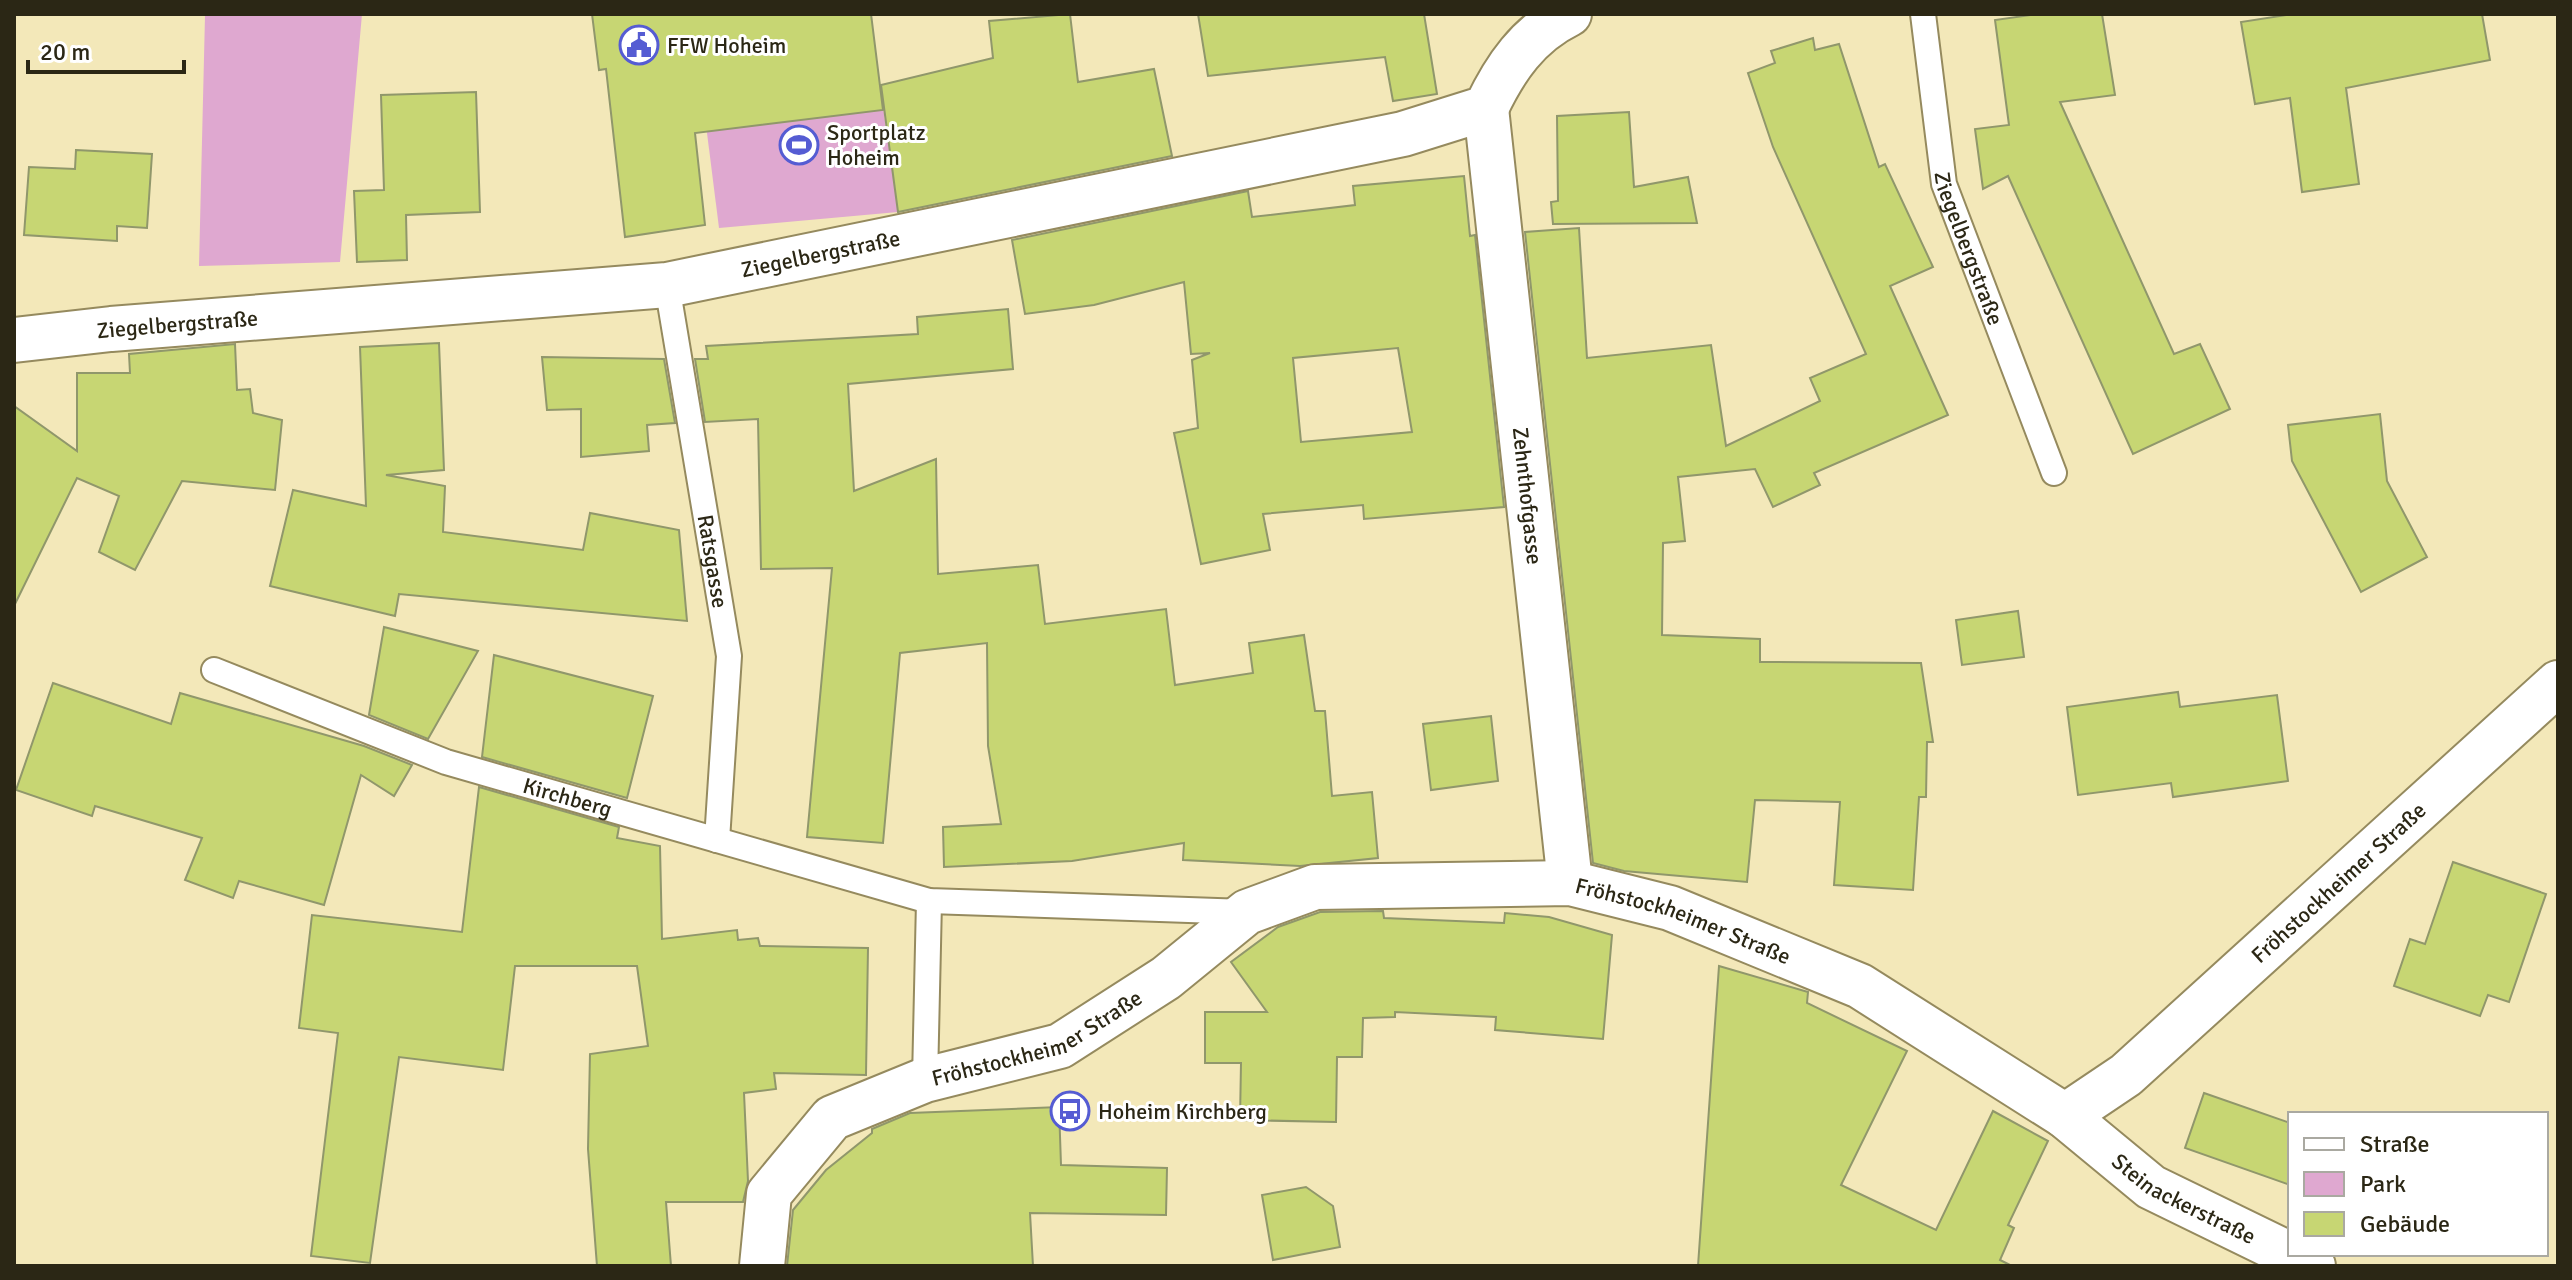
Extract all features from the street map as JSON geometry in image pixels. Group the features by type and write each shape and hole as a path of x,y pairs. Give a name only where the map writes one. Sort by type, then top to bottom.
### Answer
{"street":[{"path":"1486,108 1503,71 1545,26 1569,14"},
{"name":"Ziegelbergstraße","path":"14,340 111,329 667,285 1403,134 1486,108"},
{"name":"Zehnthofgasse","path":"1486,108 1570,883"},
{"name":"Fröhstockheimer Straße","path":"762,1266 769,1194 832,1118 925,1080 1060,1046 1166,978 1247,912 1315,887 1570,883 1670,908 1860,986 2065,1116 2126,1075 2552,700"},
{"name":"Steinackerstraße","path":"2065,1116 2151,1187 2288,1254"},
{"name":"Steinackerstraße","path":"2292,1256 2313,1266"}],"lane":[{"name":"Ziegelbergstraße","path":"1923,14 1944,184 2054,473"},
{"name":"Ratsgasse","path":"667,285 729,656 717,840"},
{"name":"Kirchberg","path":"214,670 446,762 929,901 1247,912"},
{"path":"925,1080 929,901"}],"green space":[{"path":"162,14 362,14 340,262 199,266 205,16"},
{"name":"Sportplatz Hoheim","path":"692,14 879,79 898,212 719,228"}],"building":[{"path":"592,14 871,14 883,110 695,133 705,225 625,237 606,69 599,70"},
{"path":"1070,14 1078,82 1154,69 1172,156 898,212 881,85 993,58 989,21"},
{"path":"1198,14 1424,14 1437,94 1393,101 1385,57 1208,76"},
{"path":"2038,14 2102,14 2115,95 2060,102 2174,354 2200,344 2230,409 2133,454 2008,176 1983,189 1975,129 2009,125 1995,20"},
{"path":"2293,14 2482,14 2490,60 2346,88 2359,184 2302,192 2290,98 2255,104 2241,22"},
{"path":"1813,38 1815,50 1839,44 1879,167 1885,164 1933,267 1890,286 1948,415 1814,473 1820,485 1773,507 1755,469 1678,477 1685,541 1663,543 1662,635 1760,639 1760,662 1921,663 1933,742 1927,742 1926,797 1919,797 1913,890 1834,885 1840,802 1755,800 1747,882 1624,871 1593,863 1525,232 1579,228 1587,358 1711,345 1726,446 1820,401 1810,378 1866,354 1773,147 1748,73 1775,63 1771,51"},
{"path":"476,92 480,212 406,215 407,260 357,262 354,191 384,190 381,95"},
{"path":"1629,112 1634,187 1688,177 1697,223 1553,224 1551,202 1558,201 1557,116"},
{"path":"76,150 152,154 147,228 117,226 117,241 24,235 29,167 75,169"},
{"path":"1464,176 1470,236 1475,235 1504,507 1364,519 1363,505 1263,514 1270,550 1201,564 1174,433 1198,428 1192,360 1210,353 1191,354 1184,282 1094,305 1025,314 1012,240 1248,191 1252,217 1355,205 1353,186","holes":["1398,348 1412,432 1301,442 1293,358"]},
{"path":"1008,309 1013,369 848,384 854,491 936,459 938,574 1038,565 1045,624 1166,609 1175,685 1253,673 1249,643 1304,635 1315,711 1325,711 1332,796 1372,792 1378,858 1300,866 1183,860 1184,843 1072,861 944,867 943,827 1001,824 988,746 987,643 900,653 883,843 807,837 832,568 761,569 758,419 705,422 695,359 708,359 706,346 918,334 917,317"},
{"path":"439,343 444,470 386,475 445,486 443,532 583,550 590,513 679,530 687,621 399,594 395,616 270,586 293,490 366,506 360,347"},
{"path":"235,344 237,390 250,389 253,413 282,420 275,490 182,481 135,570 99,552 119,496 77,478 14,606 14,406 77,451 77,373 130,373 129,354"},
{"path":"542,357 664,359 675,423 647,425 649,451 581,457 581,409 547,410"},
{"path":"2380,414 2387,481 2427,557 2361,592 2292,461 2288,425"},
{"path":"2018,611 2024,657 1962,665 1956,620"},
{"path":"384,627 478,651 428,739 369,715"},
{"path":"494,655 653,696 627,798 482,757"},
{"path":"53,683 171,724 180,693 364,746 412,765 394,796 361,775 324,905 239,881 233,898 185,880 202,838 95,806 92,816 16,790"},
{"path":"2178,692 2180,707 2277,695 2288,781 2173,797 2171,783 2078,795 2067,707"},
{"path":"1491,716 1498,781 1431,790 1423,724"},
{"path":"479,787 619,827 617,838 660,846 662,939 737,930 738,940 758,938 760,946 868,948 866,1075 774,1073 776,1089 744,1093 748,1181 743,1202 666,1202 671,1266 597,1266 588,1149 590,1054 648,1046 637,966 515,966 503,1070 399,1057 370,1263 311,1256 338,1033 299,1028 312,915 462,932"},
{"path":"2453,862 2546,894 2509,1002 2488,995 2480,1016 2394,986 2410,939 2425,944"},
{"path":"1383,911 1384,918 1504,923 1505,913 1549,917 1612,935 1603,1039 1495,1030 1496,1017 1395,1012 1395,1017 1363,1018 1362,1057 1337,1057 1336,1122 1240,1120 1241,1063 1205,1063 1205,1012 1267,1012 1231,962 1278,927 1320,912"},
{"path":"1719,966 1808,992 1807,1003 1907,1051 1841,1185 1936,1230 1993,1111 2048,1141 2008,1225 2014,1228 2000,1260 2012,1266 1698,1266"},
{"path":"2204,1093 2288,1122 2288,1184 2185,1148"},
{"path":"1059,1107 1061,1165 1167,1168 1166,1215 1030,1213 1033,1266 787,1266 793,1210 826,1170 872,1133 872,1129 910,1113"},
{"path":"1306,1187 1333,1206 1340,1247 1273,1260 1262,1195"}],"place":[{"name":"FFW Hoheim","path":"639,45"},
{"name":"Sportplatz Hoheim","path":"799,145"},
{"name":"Hoheim Kirchberg","path":"1070,1111"}]}
